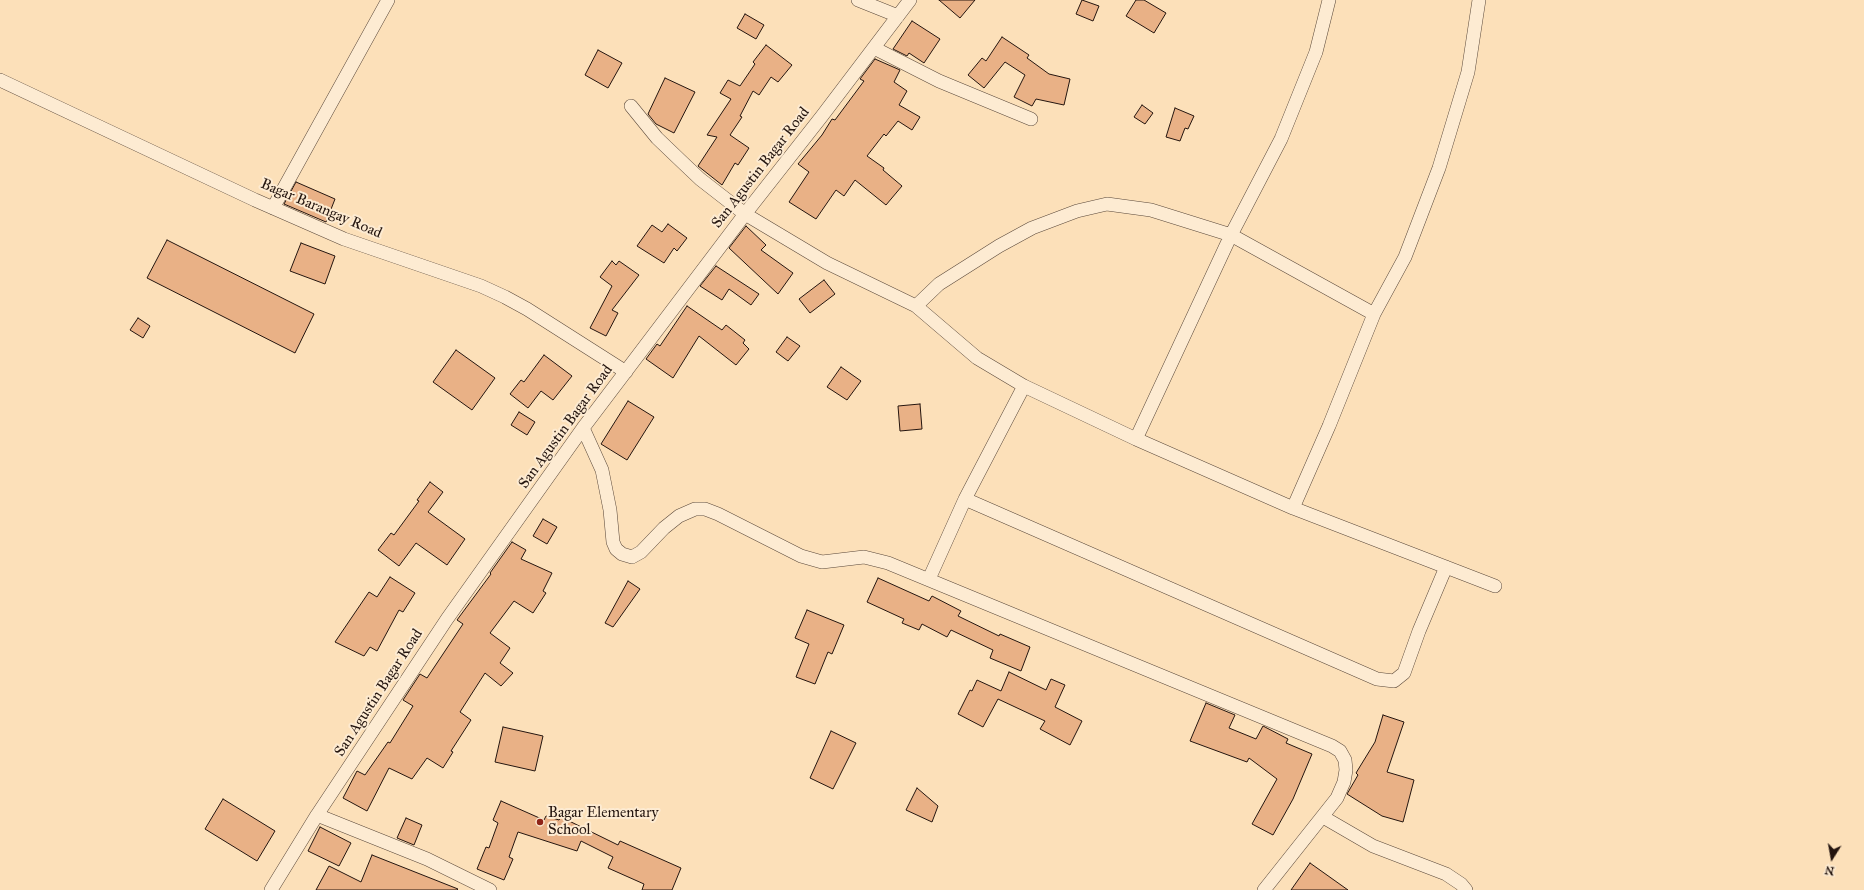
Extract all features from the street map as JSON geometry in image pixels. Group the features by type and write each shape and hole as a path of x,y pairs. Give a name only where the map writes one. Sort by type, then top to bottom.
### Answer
{"street":[{"path":"273,208 388,0"},
{"path":"858,0 898,16"},
{"name":"San Agustin Bagar Road","path":"271,890 317,815 447,619 583,428 910,0"},
{"path":"1136,439 1231,235 1281,139 1316,52 1329,0"},
{"path":"1293,508 1329,426 1374,314 1405,257 1439,168 1468,72 1479,0"},
{"path":"874,48 939,81 1031,119"},
{"name":"Bagar Barangay Road","path":"0,80 273,208 344,239 493,292 527,309 626,372"},
{"path":"632,106 657,138 685,165 700,179 745,214 826,263 916,306 977,358 1024,386 1136,439 1293,508 1495,586"},
{"path":"916,306 939,284 999,246 1032,228 1077,211 1107,204 1151,210 1231,235 1374,314"},
{"path":"929,579 965,499 1024,386"},
{"path":"583,428 602,470 610,510 613,542 616,549 622,554 632,557 641,552 664,528 680,516 694,510 705,509 718,514 801,556 822,562 864,557 876,559 929,579 974,599 1332,746 1340,751 1346,760 1346,770 1344,782 1337,798 1264,890"},
{"path":"965,499 1377,679 1394,681 1404,673 1446,567"},
{"path":"317,815 427,860 490,890"},
{"path":"1323,817 1374,846 1446,874 1461,884 1466,890"}],"building":[{"path":"939,0 975,0 960,18"},
{"path":"1082,0 1099,6 1093,21 1076,14"},
{"path":"1136,0 1144,0 1166,13 1154,33 1126,16"},
{"path":"745,14 764,25 756,39 737,28"},
{"path":"912,21 940,39 924,63 909,53 907,56 893,49"},
{"path":"1002,37 1029,55 1027,58 1049,74 1070,79 1064,105 1036,99 1032,106 1014,97 1025,75 1005,62 984,88 968,75 982,58 986,61"},
{"path":"766,45 792,65 778,82 771,77 759,95 753,91 740,116 742,117 730,135 749,148 738,165 735,163 722,185 698,166 717,137 707,135 731,99 720,93 728,80 740,86 755,64 753,62"},
{"path":"598,50 622,63 608,88 585,75"},
{"path":"875,59 900,70 894,82 907,91 899,105 920,117 912,130 898,121 886,136 884,134 867,156 884,168 883,170 902,186 886,205 855,180 844,196 836,190 816,219 789,202 809,172 798,164 822,135 832,119 835,120 864,81 860,79"},
{"path":"665,78 695,92 674,133 656,124 648,114"},
{"path":"1142,105 1153,113 1145,124 1134,117"},
{"path":"1175,108 1194,116 1188,129 1185,128 1180,141 1166,137"},
{"path":"296,182 335,199 326,222 284,204"},
{"path":"668,224 687,238 677,251 674,248 664,263 637,246 652,225 662,232"},
{"path":"746,226 766,245 761,250 793,273 778,294 729,248"},
{"path":"167,240 314,314 295,353 147,278"},
{"path":"301,243 335,256 325,284 290,271"},
{"path":"612,261 616,265 619,261 639,275 612,310 618,313 606,336 590,328 612,286 600,277"},
{"path":"716,266 759,294 751,305 729,289 722,300 700,286"},
{"path":"824,280 835,294 810,313 799,299"},
{"path":"687,306 722,330 726,325 745,340 743,343 749,349 736,365 699,336 673,378 646,359 657,344 660,346"},
{"path":"138,318 150,326 143,338 130,330"},
{"path":"787,337 800,346 788,361 776,352"},
{"path":"456,350 495,378 472,410 433,382"},
{"path":"544,355 572,376 553,400 541,391 528,408 510,394 521,380 524,382"},
{"path":"841,367 861,381 847,400 827,387"},
{"path":"628,401 654,417 627,460 601,444"},
{"path":"920,404 922,429 900,431 898,406"},
{"path":"519,412 535,422 527,435 511,425"},
{"path":"430,482 443,492 428,512 465,539 447,565 416,543 399,566 378,550 391,533 394,535 419,501 417,500"},
{"path":"543,519 557,527 547,544 533,536"},
{"path":"512,542 526,550 521,559 552,573 543,591 546,593 533,613 514,601 490,633 510,648 500,663 513,673 501,686 485,673 460,712 471,720 451,751 453,752 443,768 427,758 412,779 389,768 367,811 343,798 357,771 365,775 388,742 390,743 413,706 403,700 420,674 427,678 463,624 457,620 491,574 490,573"},
{"path":"390,577 415,593 403,612 399,610 377,651 370,647 364,656 335,642 369,592 377,597"},
{"path":"878,578 929,601 932,596 961,611 958,616 999,636 1000,634 1030,647 1021,671 990,658 993,650 951,630 947,637 922,624 919,630 902,623 904,619 867,602"},
{"path":"628,581 640,589 613,627 605,623"},
{"path":"807,610 844,625 832,654 828,652 815,684 796,677 809,644 795,638"},
{"path":"1009,672 1046,690 1051,679 1065,685 1055,707 1082,721 1070,745 1040,729 1045,721 998,699 983,727 958,714 970,690 972,691 977,680 1001,691"},
{"path":"1206,703 1235,715 1229,728 1256,739 1263,726 1288,739 1286,743 1312,754 1293,799 1273,835 1252,824 1277,779 1249,758 1247,762 1190,741"},
{"path":"1383,715 1404,722 1387,772 1414,780 1403,822 1382,816 1347,794 1358,775 1356,773 1375,742"},
{"path":"503,727 543,736 535,771 495,762"},
{"path":"831,731 856,743 833,789 810,778"},
{"path":"917,788 938,806 932,822 906,810"},
{"path":"223,799 275,831 257,861 205,829"},
{"path":"501,801 544,820 546,816 559,820 561,817 618,845 620,841 681,868 672,890 642,890 644,884 608,868 613,857 581,841 577,851 518,832 509,857 513,859 504,880 477,869 486,847 489,848 498,823 493,820"},
{"path":"406,818 422,825 414,845 397,838"},
{"path":"320,827 351,843 339,866 308,851"},
{"path":"372,855 458,889 316,890 329,866 361,882"},
{"path":"1310,863 1348,890 1291,890"}],"place":[{"name":"Bagar Elementary School","path":"540,822"}]}
